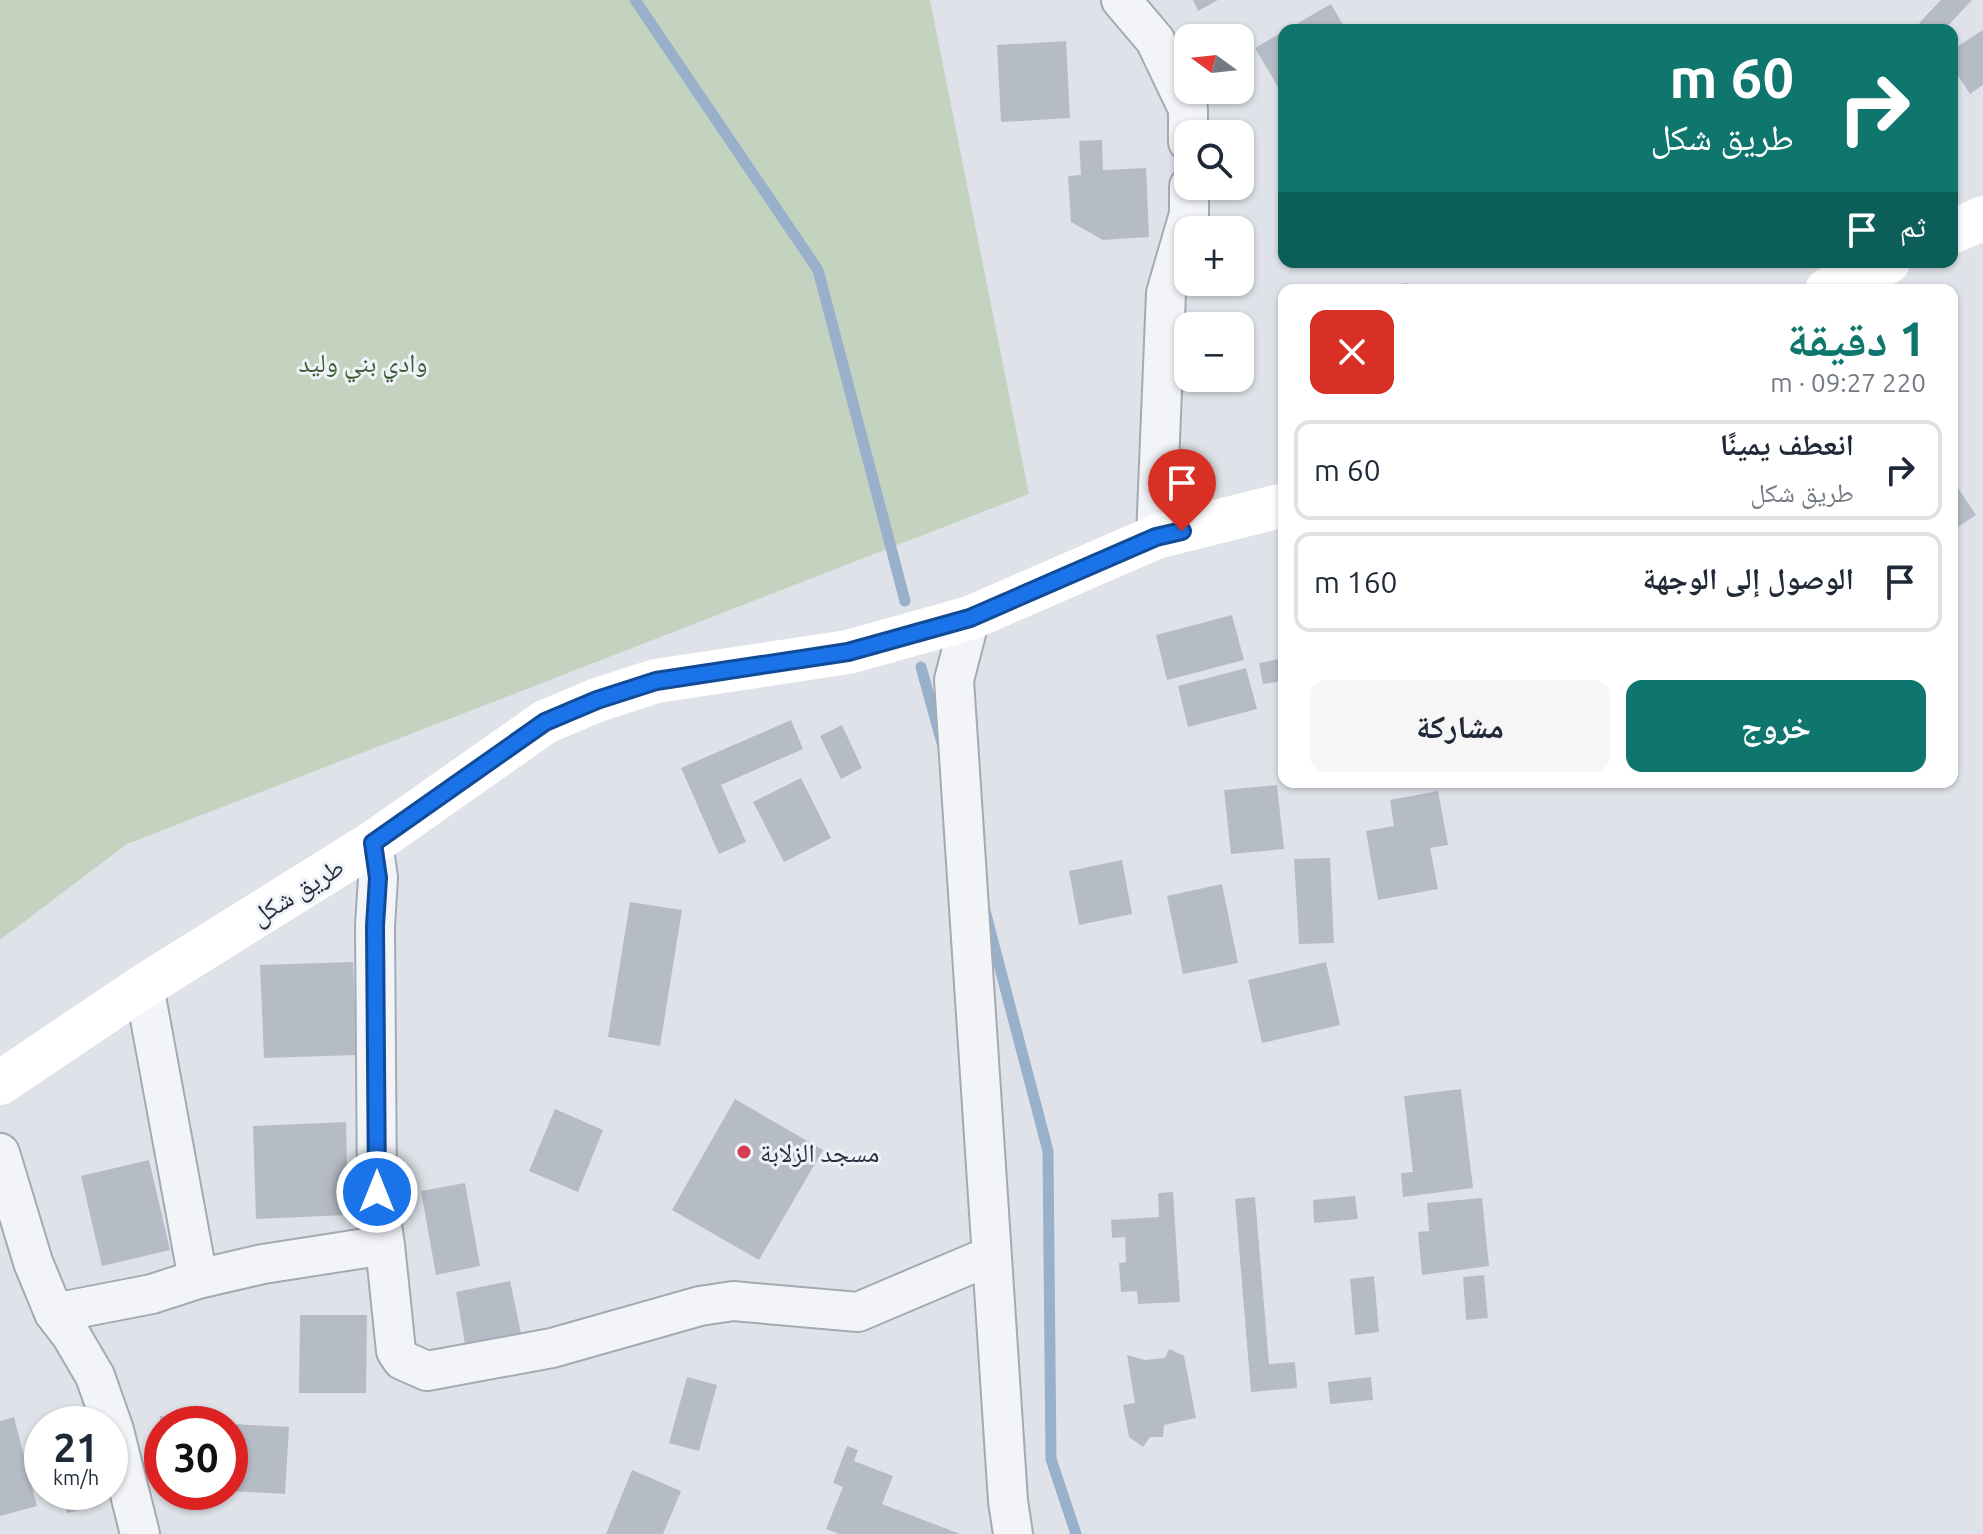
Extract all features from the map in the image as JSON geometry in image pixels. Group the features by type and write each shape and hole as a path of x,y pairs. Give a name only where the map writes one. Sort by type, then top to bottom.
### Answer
{"main road":[{"path":"1958,229 1983,218"},
{"path":"1840,284 1875,268"},
{"name":"طريق شكل","path":"0,1083 144,986 373,843 545,722 597,700 656,681 848,652 970,618 1156,537 1278,506"}],"street":[{"path":"1121,0 1155,40 1188,109 1188,120"},
{"path":"1156,537 1166,293 1189,214 1189,200"},
{"path":"970,618 954,680 990,1256 1013,1534"},
{"path":"373,843 378,878 375,926 377,1192 396,1351 402,1360 427,1371 552,1348 700,1306 733,1301 858,1312 990,1256"},
{"path":"144,986 198,1279"},
{"path":"0,1153 33,1262 54,1313 95,1376 114,1430 140,1534"},
{"path":"54,1313 152,1294 198,1279 263,1264 385,1245"}],"green space":[{"name":"وادي بني وليد","path":"0,0 930,0 1029,494 127,844 0,940"}],"building":[{"path":"1193,0 1218,0 1198,11"},
{"path":"1941,0 1972,0 1950,24 1919,23"},
{"path":"1331,4 1343,24 1296,24"},
{"path":"1983,30 1983,85 1970,94 1958,75 1958,46"},
{"path":"1278,35 1278,87 1255,48"},
{"path":"1066,41 1070,118 1001,122 997,45"},
{"path":"1102,140 1103,170 1146,168 1149,237 1103,240 1071,222 1068,176 1081,175 1079,141"},
{"path":"1958,488 1976,515 1958,527"},
{"path":"1232,615 1244,660 1167,680 1156,635"},
{"path":"1278,659 1278,682 1263,684 1259,663"},
{"path":"1246,668 1257,709 1188,727 1178,686"},
{"path":"791,720 803,749 721,785 746,842 719,854 681,768"},
{"path":"842,725 862,768 841,779 820,736"},
{"path":"801,778 831,838 784,862 753,802"},
{"path":"1277,785 1284,849 1231,854 1224,790"},
{"path":"1438,791 1448,845 1430,848 1438,889 1378,900 1366,831 1394,826 1390,800"},
{"path":"1330,858 1334,943 1299,944 1294,859"},
{"path":"1122,860 1132,914 1079,925 1069,871"},
{"path":"1222,884 1238,963 1183,974 1167,896"},
{"path":"630,902 682,910 660,1046 608,1037"},
{"path":"353,962 357,1055 264,1058 260,965"},
{"path":"1326,962 1340,1025 1262,1043 1248,980"},
{"path":"1461,1089 1473,1188 1403,1197 1401,1173 1413,1172 1404,1096"},
{"path":"735,1099 823,1150 759,1260 672,1210"},
{"path":"555,1109 603,1130 578,1192 529,1171"},
{"path":"346,1122 348,1215 256,1219 253,1126"},
{"path":"149,1160 170,1250 102,1266 81,1176"},
{"path":"465,1183 480,1266 436,1275 421,1191"},
{"path":"1173,1192 1180,1302 1138,1304 1137,1291 1121,1292 1119,1263 1126,1262 1125,1237 1112,1238 1111,1220 1159,1217 1158,1193"},
{"path":"1355,1196 1358,1219 1314,1223 1313,1200"},
{"path":"1255,1197 1269,1364 1295,1362 1297,1388 1251,1392 1235,1199"},
{"path":"1482,1198 1489,1266 1422,1275 1418,1232 1429,1231 1427,1203"},
{"path":"1484,1275 1488,1318 1466,1320 1463,1277"},
{"path":"1374,1276 1379,1332 1355,1335 1350,1279"},
{"path":"510,1281 521,1333 465,1344 456,1292"},
{"path":"300,1315 367,1315 366,1393 299,1393"},
{"path":"1169,1349 1184,1356 1196,1418 1164,1425 1163,1437 1150,1437 1143,1447 1129,1437 1123,1405 1135,1403 1127,1355 1145,1360 1165,1358"},
{"path":"687,1377 717,1385 699,1451 669,1443"},
{"path":"1371,1377 1373,1400 1330,1404 1328,1382"},
{"path":"14,1417 24,1456 24,1510 0,1516 0,1421"},
{"path":"248,1425 289,1427 285,1494 248,1492"},
{"path":"847,1446 858,1450 854,1461 893,1476 882,1504 960,1534 839,1534 826,1529 843,1487 833,1483"},
{"path":"632,1470 681,1491 663,1534 606,1534"}],"waterway":[{"path":"635,0 818,270 905,601"},
{"path":"921,667 942,743"},
{"path":"985,911 1048,1151 1051,1459 1076,1534"}],"place":[{"name":"مسجد الزلابة","path":"744,1152"}],"route":[{"path":"377,1192 375,926 378,878 373,843 545,722 597,700 656,681 848,652 970,618 1156,537 1182,531"}]}
